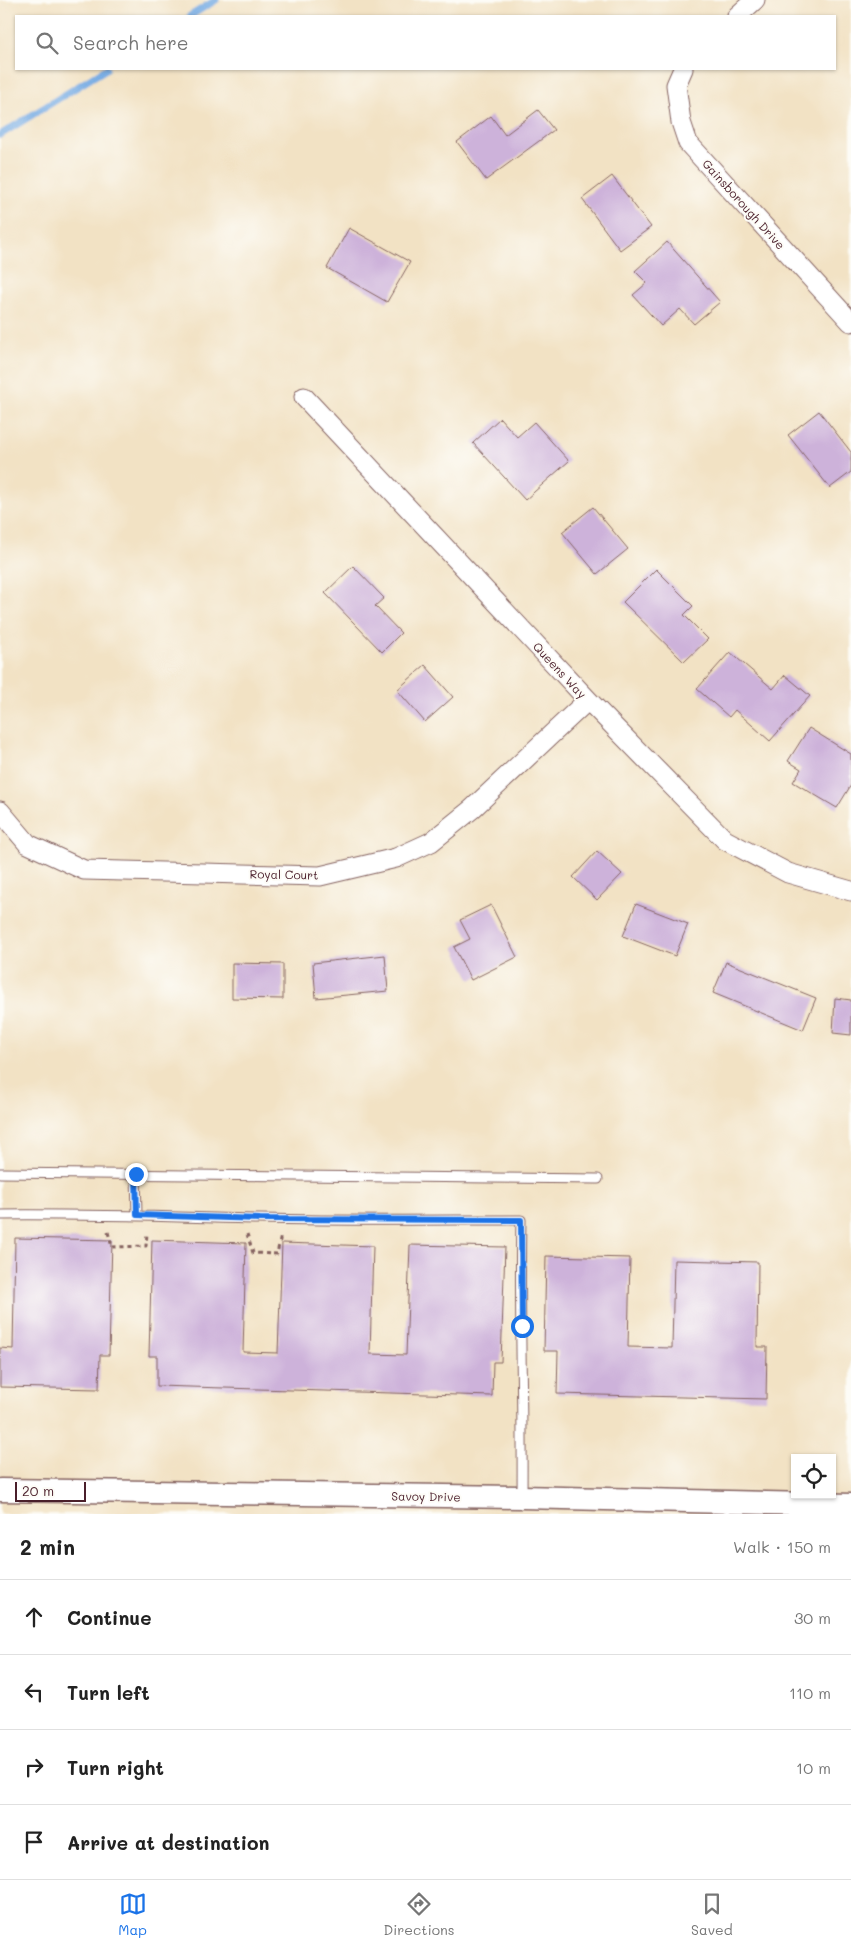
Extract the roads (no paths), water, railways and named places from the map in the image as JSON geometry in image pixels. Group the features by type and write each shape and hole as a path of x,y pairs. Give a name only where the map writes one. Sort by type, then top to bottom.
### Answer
{"street":[{"path":"738,15 755,0"},
{"name":"Gainsborough Drive","path":"683,70 676,85 680,122 688,143 851,322"},
{"name":"Queens Way","path":"304,397 588,700 725,840 788,873 851,892"},
{"name":"Royal Court","path":"0,811 28,844 84,870 320,876 396,858 431,842 472,809 588,700"},
{"name":"Savoy Drive","path":"0,1490 522,1497 851,1505"}],"lane":[{"path":"0,1173 598,1179"},
{"path":"136,1174 137,1215"},
{"path":"0,1215 137,1215 260,1219 521,1220 522,1326 520,1401 522,1497"}],"waterway":[{"path":"192,15 216,0"},
{"path":"0,135 104,70"}]}
